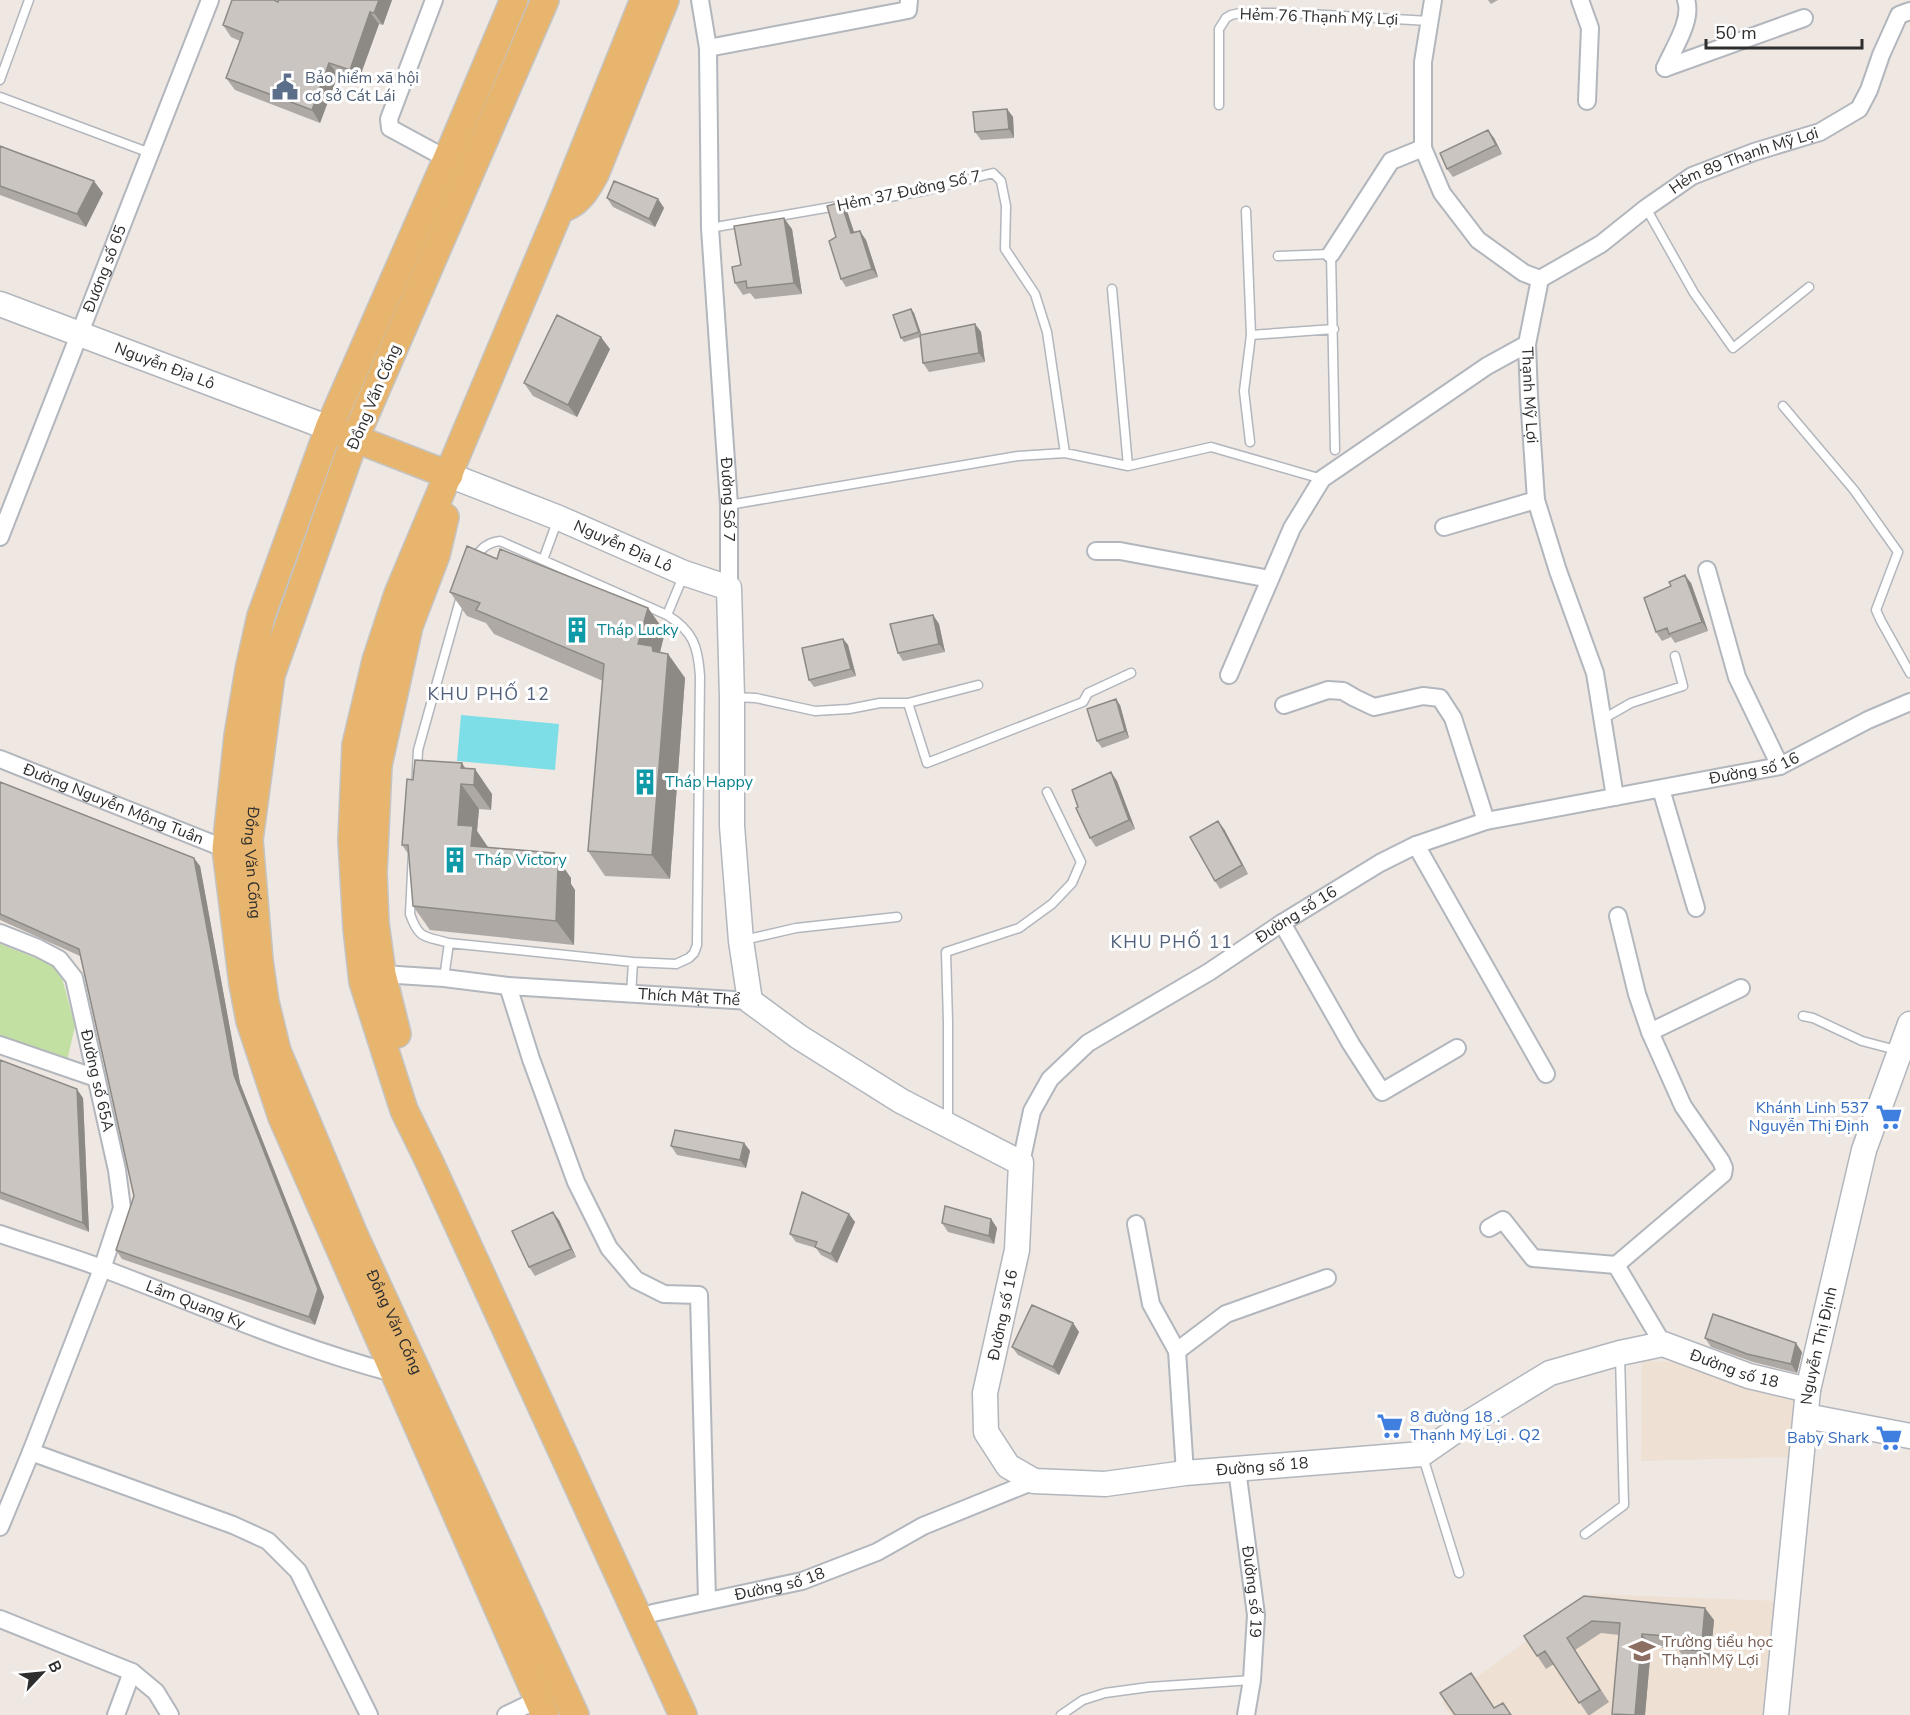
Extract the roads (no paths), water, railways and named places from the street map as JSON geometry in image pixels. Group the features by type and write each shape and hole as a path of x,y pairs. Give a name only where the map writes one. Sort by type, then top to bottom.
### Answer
{"main road":[{"name":"Đồng Văn Cống","path":"514,0 459,165 355,438 271,675 249,840 262,981 277,1051 354,1235 405,1371 541,1708"},
{"name":"Đồng Văn Cống","path":"545,0 459,165 329,428 261,616 238,736 226,849 243,984 250,1021 282,1117 575,1715"},
{"path":"644,0 560,209 398,594 376,661 356,745 352,840 357,928 363,982 404,1110 683,1715"},
{"path":"560,209 573,204 588,187 595,174 665,0"},
{"path":"329,428 449,475"},
{"path":"449,475 445,519 436,555 409,626 378,765 373,873 375,923 382,974 399,1044 434,1139 699,1715"}],"street":[{"name":"Đương số 65","path":"0,537 210,0"},
{"path":"434,0 389,120 390,128 459,165"},
{"name":"Đường Số 7","path":"700,0 708,48 710,228 729,505 732,826 741,941 750,1000"},
{"path":"708,48 908,5 922,0"},
{"path":"1433,0 1423,62 1423,148 1442,193 1478,240 1524,273 1540,279"},
{"path":"1580,0 1590,28 1587,101"},
{"path":"1686,0 1688,4 1686,22 1665,68 1804,18"},
{"name":"Hẻm 89 Thạnh Mỹ Lợi","path":"1540,279 1601,244 1646,208 1692,176 1754,152 1820,132 1859,109 1899,15 1910,11"},
{"path":"1331,254 1391,161 1423,148"},
{"name":"Thạnh Mỹ Lợi","path":"1540,279 1527,344 1528,396 1536,500 1558,571 1595,674 1615,798"},
{"name":"Nguyễn Địa Lô","path":"0,304 329,428"},
{"path":"1229,675 1292,528 1322,479 1487,366 1527,344"},
{"name":"Nguyễn Địa Lô","path":"449,475 558,518 684,573 729,588"},
{"path":"1444,527 1536,500"},
{"path":"1096,551 1120,551 1270,579"},
{"path":"1707,570 1737,677 1780,766"},
{"path":"1284,705 1329,690 1343,691 1374,707 1423,696 1440,698 1453,718 1486,821"},
{"name":"Đường số 16","path":"1034,1480 1008,1466 986,1431 985,1393 1017,1250 1021,1163 1032,1111 1050,1079 1088,1043 1209,972 1282,923 1380,863 1416,845 1486,821 1780,766 1868,720 1910,702"},
{"name":"Đường Nguyễn Mộng Tuân","path":"0,759 226,849"},
{"path":"1661,789 1696,908"},
{"path":"1416,845 1546,1074"},
{"path":"1489,1228 1503,1221 1533,1258 1616,1265 1723,1174 1721,1161 1683,1106 1650,1032 1637,994 1618,916"},
{"path":"1282,923 1351,1044 1382,1092 1457,1048"},
{"name":"Đường số 65A","path":"0,933 59,959 74,978 117,1170 122,1208 102,1269 32,1452 0,1527"},
{"name":"Thích Mật Thể","path":"382,974 631,995 750,1000 799,1037 901,1101 1021,1163"},
{"path":"508,986 531,1059 576,1182 609,1248 636,1280 664,1294 699,1295 707,1601"},
{"path":"1650,1032 1741,988"},
{"name":"Nguyễn Thị Định","path":"1776,1715 1808,1390 1864,1150 1910,1024"},
{"path":"0,1045 96,1078"},
{"path":"1136,1224 1151,1305 1177,1351 1185,1473"},
{"name":"Lâm Quang Ky","path":"0,1234 102,1269 254,1328 348,1361 405,1371"},
{"path":"1422,1454 1458,1429 1550,1373 1620,1353 1663,1344 1616,1265"},
{"path":"1177,1351 1226,1314 1327,1278"},
{"name":"Đường số 18","path":"1663,1344 1749,1376 1808,1390"},
{"path":"1806,1416 1910,1436"},
{"path":"32,1452 233,1525 268,1541 298,1571 369,1715"},
{"name":"Đường số 18","path":"653,1613 802,1581 877,1552 923,1526 1034,1480 1105,1484 1185,1473 1422,1454"},
{"name":"Đường số 19","path":"1237,1469 1257,1615 1252,1680 1246,1715"},
{"path":"0,1619 132,1672 156,1692 170,1715"},
{"path":"116,1715 132,1672"},
{"path":"506,1715 541,1708"}],"lane":[{"path":"0,80 29,0"},
{"name":"Hẻm 76 Thạnh Mỹ Lợi","path":"1219,105 1219,29 1221,23 1231,15 1291,13 1429,21"},
{"path":"0,97 150,153"},
{"name":"Hẻm 37 Đường Số 7","path":"710,228 924,191 993,173 1001,181 1006,206 1005,249 1035,294 1047,332 1065,453"},
{"path":"1646,208 1694,293 1733,348 1809,287"},
{"path":"1246,212 1251,335 1244,391 1250,442"},
{"path":"1278,255 1331,254 1335,450"},
{"path":"1112,289 1128,466"},
{"path":"1251,335 1334,329"},
{"path":"1783,406 1854,490 1898,552 1876,610 1910,673"},
{"path":"729,505 1018,456 1065,453 1128,466 1211,447 1322,479"},
{"path":"543,560 558,518"},
{"path":"500,541 543,560 667,615 682,624 694,641 698,653 700,676 697,945 689,958 676,964 633,962 449,943 424,936 415,929 410,914 418,750 467,575 477,553 484,546 500,541"},
{"path":"667,615 684,573"},
{"path":"1603,719 1631,703 1683,686 1675,656"},
{"path":"908,703 927,762 1083,702 1088,693 1131,673"},
{"path":"732,697 756,698 816,711 849,709 880,703 908,703 978,685"},
{"path":"948,1124 946,952 1019,928 1052,904 1072,883 1081,862 1047,792"},
{"path":"741,941 796,928 897,917"},
{"path":"444,978 449,943"},
{"path":"631,995 633,962"},
{"path":"1803,1016 1813,1018 1862,1041 1900,1051"},
{"path":"1585,1534 1624,1505 1620,1353"},
{"path":"1422,1454 1459,1573"},
{"path":"1060,1715 1083,1700 1105,1694 1149,1687 1252,1680"}],"water":[{"path":"461,715 559,724 555,770 457,761"}],"place":[{"name":"Bảo hiểm xã hội cơ sở Cát Lái","path":"285,87"},
{"name":"Tháp Lucky","path":"577,630"},
{"name":"Tháp Happy","path":"645,782"},
{"name":"Tháp Victory","path":"455,860"},
{"name":"Khánh Linh 537 Nguyễn Thị Định","path":"1889,1117"},
{"name":"8 đường 18 . Thạnh Mỹ Lợi . Q2","path":"1390,1426"},
{"name":"Baby Shark","path":"1889,1438"},
{"name":"Trường tiểu học Thạnh Mỹ Lợi","path":"1642,1651"}],"district":[{"name":"KHU PHỐ 12","path":"489,694"},
{"name":"KHU PHỐ 11","path":"1172,942"}]}
